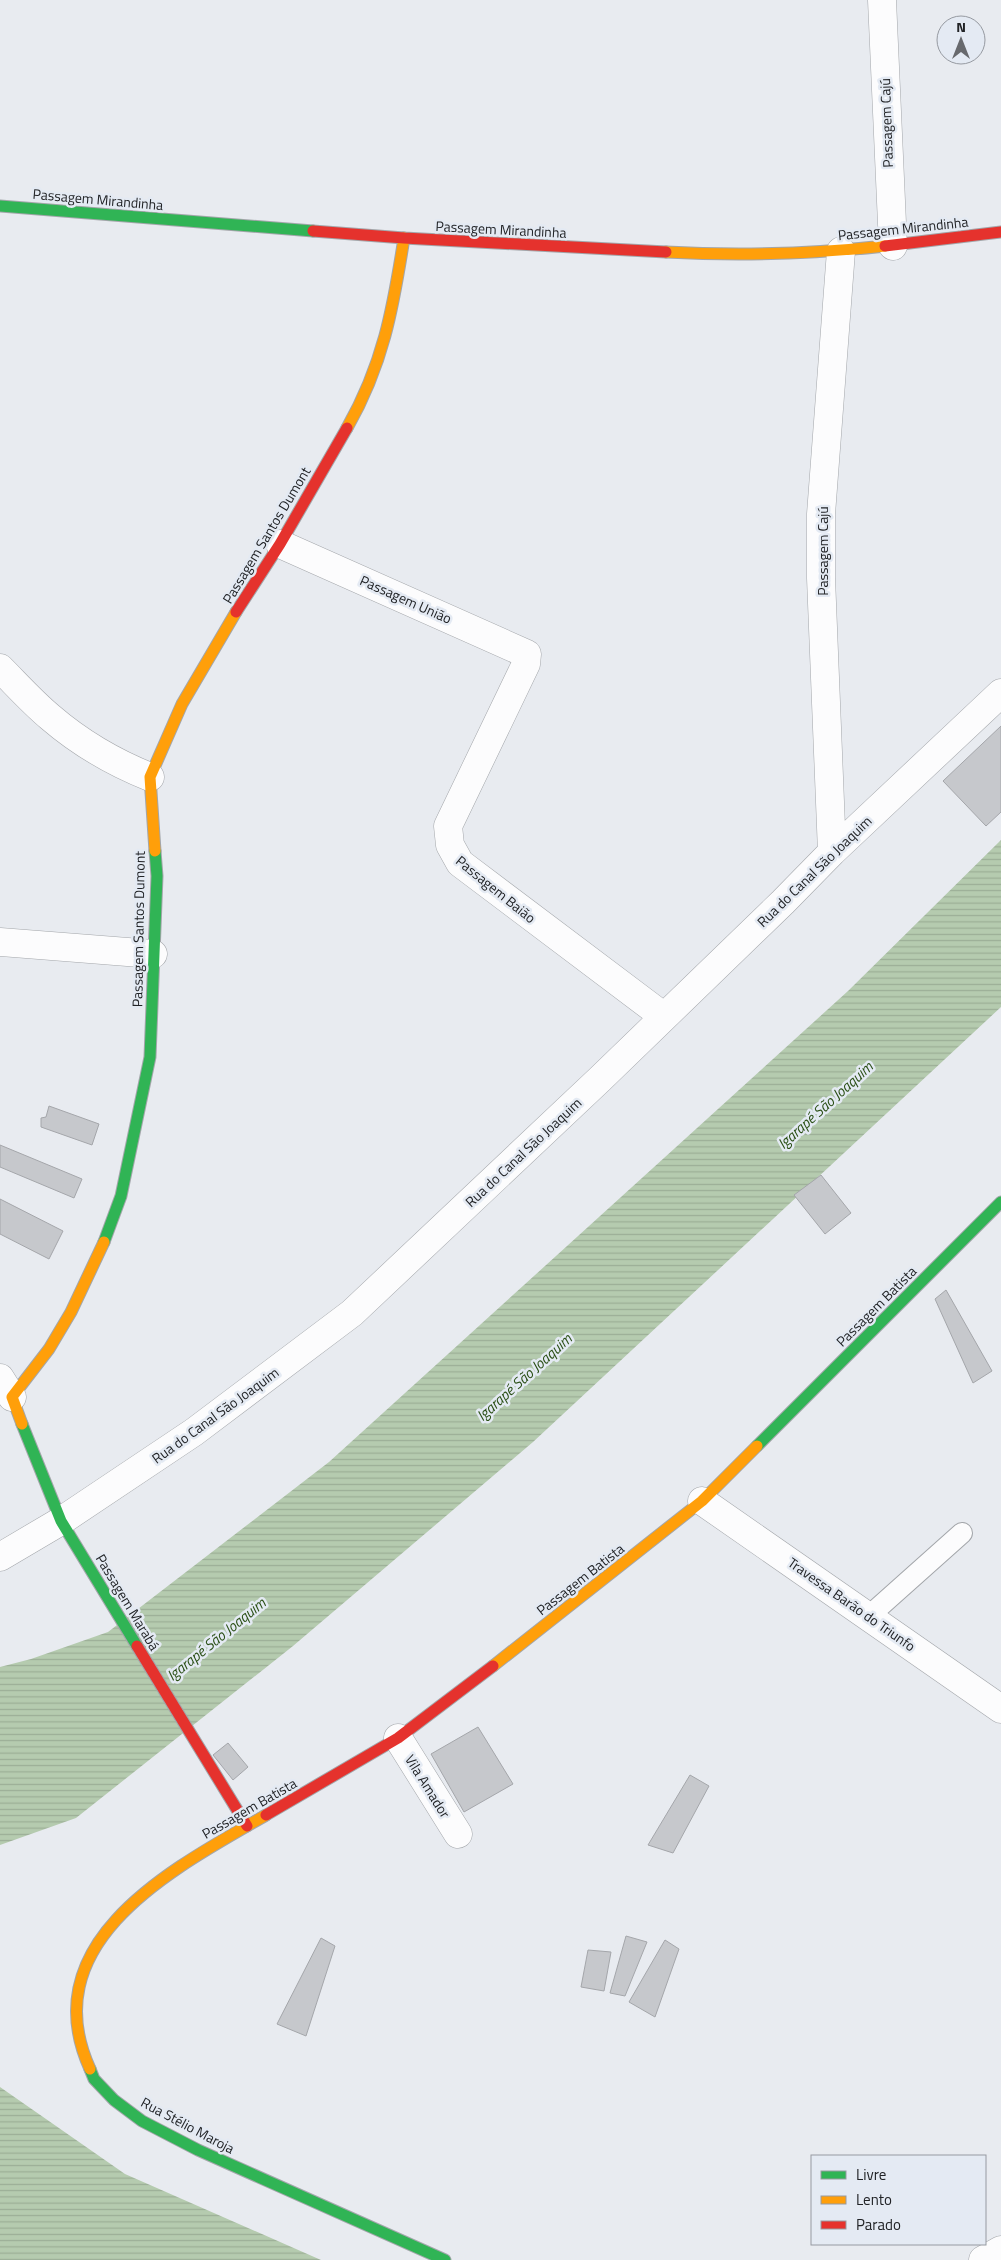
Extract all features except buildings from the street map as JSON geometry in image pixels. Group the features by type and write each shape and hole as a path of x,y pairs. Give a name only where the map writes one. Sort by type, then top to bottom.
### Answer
{"street":[{"name":"Passagem Cajú","path":"882,0 893,246"},
{"name":"Passagem Mirandinha","path":"0,206 404,238 728,255 841,251 1001,232"},
{"name":"Passagem Santos Dumont","path":"61,1521 6,1388 49,1349 71,1312 105,1240 121,1196 150,1057 157,876 150,777 182,704 223,633 280,544 357,410 374,374 386,338 404,238"},
{"name":"Passagem Cajú","path":"832,852 821,578 821,514 841,251"},
{"name":"Passagem União","path":"280,544 524,652 527,654 528,659"},
{"name":"Passagem Baião","path":"528,659 499,724 448,826 448,835 454,856 482,880 663,1016"},
{"path":"0,668 50,718 92,747 126,767 150,777"},
{"name":"Rua do Canal São Joaquim","path":"0,1557 61,1521 194,1432 352,1313 600,1079 832,852 1001,693"},
{"path":"0,942 153,954"},
{"name":"Passagem Batista","path":"123,1911 152,1886 189,1859 398,1738 510,1653 702,1501 1001,1202"},
{"name":"Travessa Barão do Triunfo","path":"702,1501 1001,1708"},
{"name":"Passagem Marabá","path":"61,1521 247,1826"},
{"name":"Vila Amador","path":"398,1738 458,1834"},
{"name":"Rua Stélio Maroja","path":"123,1911 105,1930 93,1949 78,1985 75,2012 80,2048 94,2079 114,2100 142,2121 198,2150 445,2260"},
{"path":"983,2260 1001,2250"}],"lane":[{"path":"869,1616 962,1533"}],"water":[{"name":"Igarapé São Joaquim","path":"1001,840 1001,1007 533,1442 293,1646 76,1818 0,1845 0,1667 31,1659 108,1632 329,1462 848,991"},
{"path":"0,2087 125,2174 321,2260 0,2260"}],"traffic: fast":[{"path":"0,206 313,231"},
{"path":"104,1242 121,1196 150,1057 157,876 155,851"},
{"path":"757,1446 1001,1202"},
{"path":"22,1424 61,1521 137,1646"},
{"path":"90,2069 94,2079 114,2100 142,2121 198,2150 445,2260"}],"traffic: slow":[{"path":"347,428 370,382 385,336 396,289 404,238"},
{"path":"666,252 776,253 885,246"},
{"path":"155,851 150,777 182,704 236,612"},
{"path":"22,1424 12,1397 49,1349 71,1312 104,1242"},
{"path":"493,1666 702,1501 757,1446"},
{"path":"90,2069 77,2024 80,1983 96,1946 122,1914 155,1885 192,1859 266,1815"}],"traffic: jam":[{"path":"313,231 404,238 666,252"},
{"path":"885,246 1001,232"},
{"path":"236,612 280,544 347,428"},
{"path":"137,1646 247,1826"},
{"path":"266,1815 398,1738 493,1666"}]}
